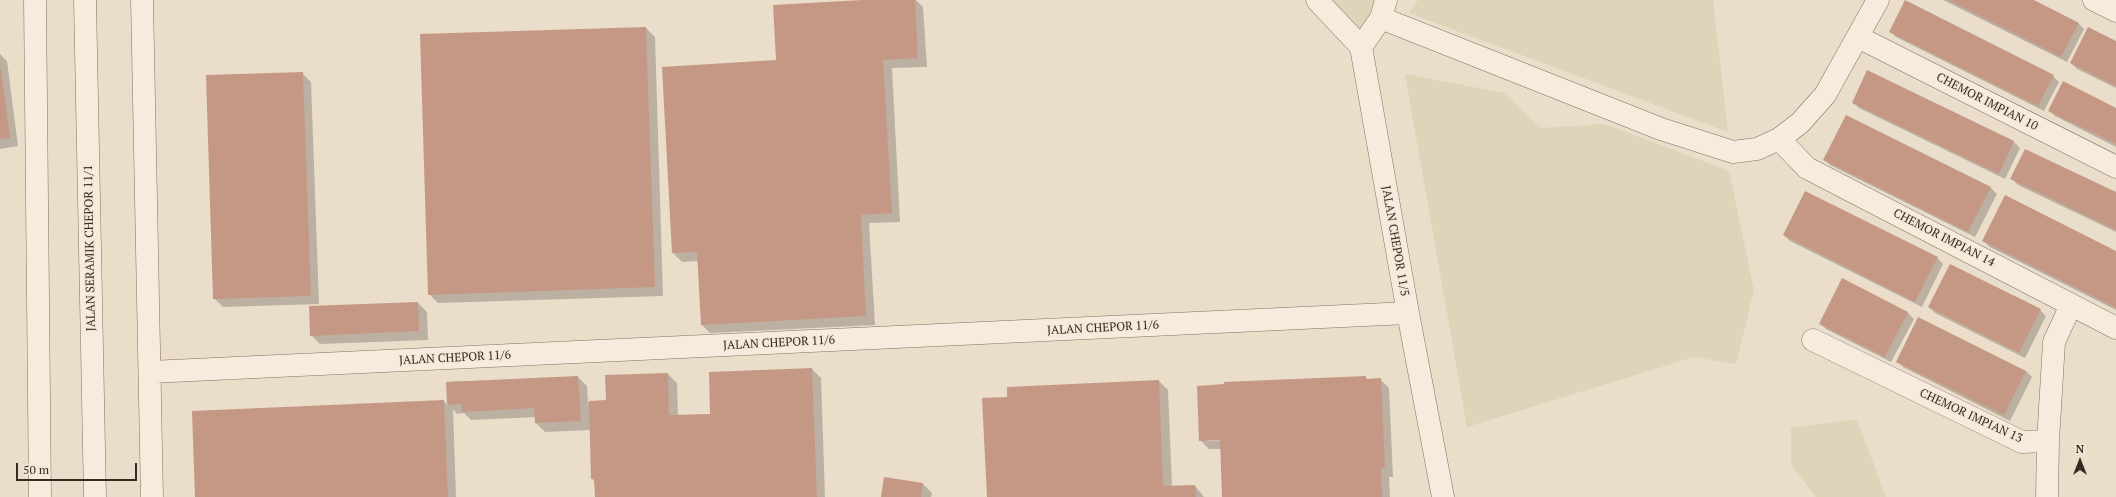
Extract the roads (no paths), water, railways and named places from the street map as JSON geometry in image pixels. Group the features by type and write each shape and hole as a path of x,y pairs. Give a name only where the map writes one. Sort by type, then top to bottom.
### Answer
{"street":[{"path":"35,0 40,497"},
{"name":"JALAN SERAMIK CHEPOR 11/1","path":"86,0 95,497"},
{"path":"142,0 152,497"},
{"path":"1317,0 1361,46 1383,9 1661,129 1733,152 1757,149 1779,139 1800,123 1825,95 1878,0"},
{"path":"2094,0 2116,11"},
{"name":"CHEMOR IMPIAN 10","path":"1858,37 2116,167"},
{"name":"JALAN CHEPOR 11/5","path":"1361,46 1408,313 1444,497"},
{"name":"CHEMOR IMPIAN 14","path":"1779,139 1807,168 2116,328"},
{"path":"2047,497 2048,441 2054,342 2072,305"},
{"name":"JALAN CHEPOR 11/6","path":"150,372 1408,313"},
{"name":"CHEMOR IMPIAN 13","path":"1813,340 2022,442 2048,441"}]}
